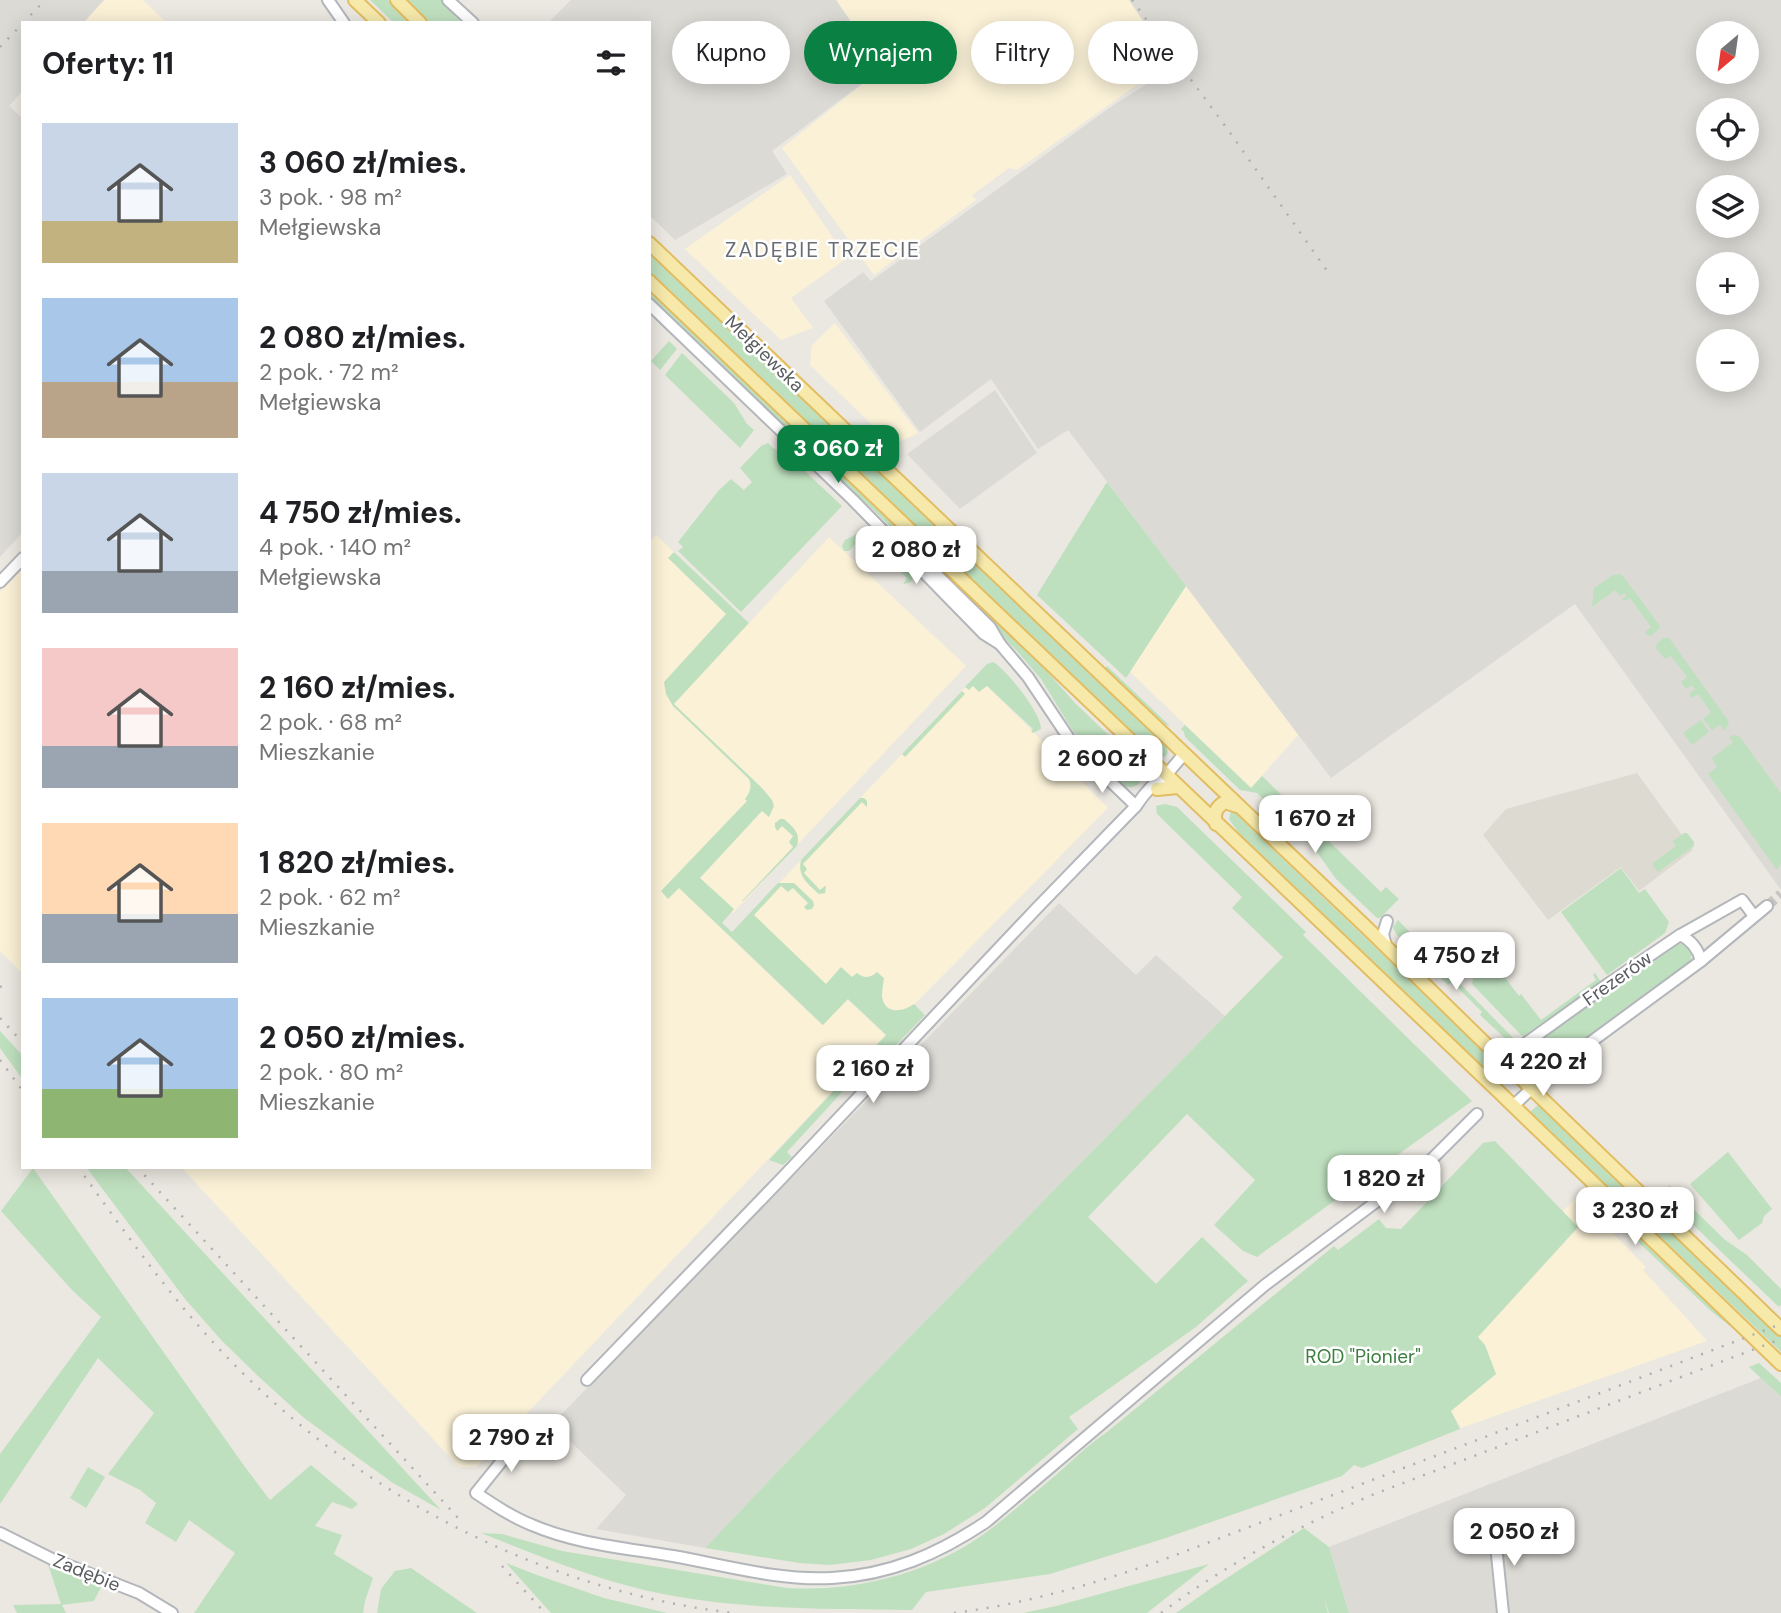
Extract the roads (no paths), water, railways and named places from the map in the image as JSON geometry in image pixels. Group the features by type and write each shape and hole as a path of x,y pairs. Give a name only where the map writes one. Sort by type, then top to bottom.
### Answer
{"main road":[{"path":"355,0 377,21"},
{"path":"397,0 418,21"},
{"name":"Mełgiewska","path":"651,245 1386,946 1781,1329"},
{"name":"Mełgiewska","path":"651,283 1781,1364"},
{"path":"1157,789 1178,787"},
{"path":"1216,824 1214,818 1220,805 1225,802 1240,807"}],"street":[{"path":"328,0 343,21"},
{"path":"449,0 471,21"},
{"path":"651,306 853,500 919,566 957,609 984,634 1000,644 1028,677 1070,740 1136,806"},
{"path":"0,582 21,560"},
{"path":"587,1380 1044,900 1136,806 1157,789 1165,775 1184,754"},
{"path":"1136,806 1142,796 1165,775"},
{"name":"Frezerów","path":"1490,1084 1503,1061 1608,984 1681,935 1742,900 1754,916"},
{"name":"Frezerów","path":"1513,1106 1554,1068 1701,961 1767,906"},
{"path":"1366,927 1378,926 1387,921 1383,928 1386,946"},
{"path":"1681,935 1694,946 1701,961"},
{"path":"522,1436 476,1493 507,1514 533,1526 572,1538 798,1577 832,1578 895,1567 927,1556 986,1522 1265,1285 1427,1163 1476,1114"},
{"path":"1494,1526 1503,1613"},
{"name":"Zadębie","path":"0,1533 81,1571 139,1593 172,1613"}],"tunnel":[{"path":"1767,906 1781,894"}],"railway":[{"path":"25,21 45,0"},
{"path":"1132,0 1330,275"},
{"path":"0,47 21,25"},
{"path":"0,986 5,991"},
{"path":"0,1018 21,1041"},
{"path":"0,1060 21,1088"},
{"path":"79,1169 166,1287 224,1354 276,1404 333,1450 393,1491 456,1527 523,1558 591,1583 661,1601 733,1613"},
{"path":"139,1169 459,1519"},
{"path":"954,1613 1058,1592 1160,1561 1781,1324"},
{"path":"1161,1613 1238,1561 1348,1505 1781,1339"},
{"path":"502,1566 545,1613"}],"district":[{"name":"ZADĘBIE TRZECIE","path":"823,250"}],"park label":[{"name":"ROD \"Pionier\"","path":"1363,1356"}]}
